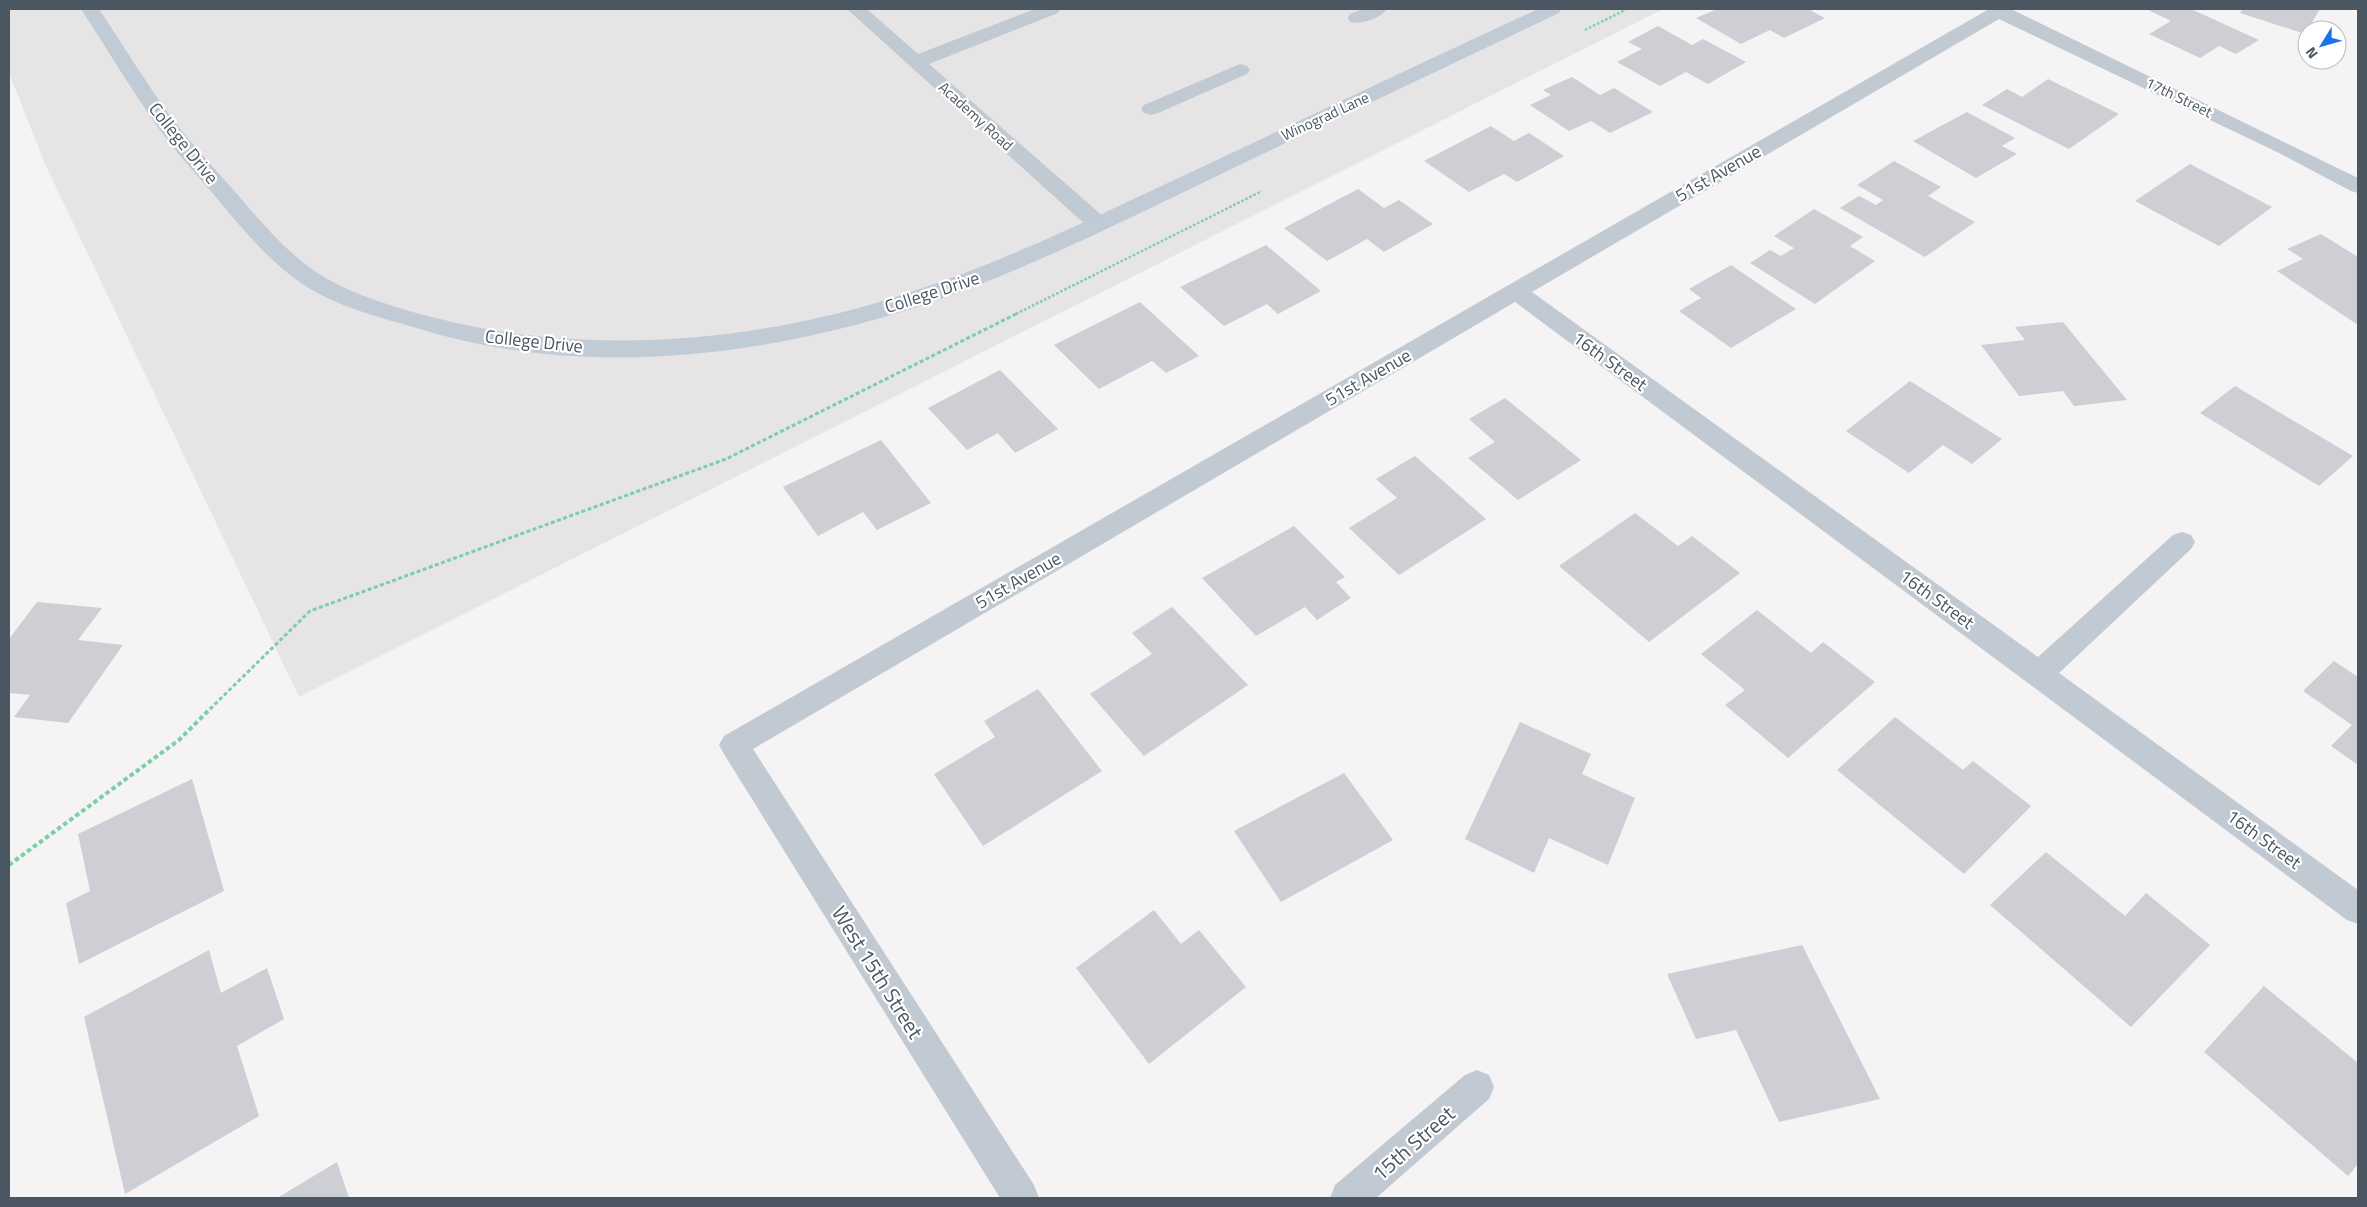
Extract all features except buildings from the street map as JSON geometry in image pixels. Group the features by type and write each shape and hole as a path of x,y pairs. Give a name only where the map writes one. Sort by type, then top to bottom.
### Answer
{"street":[{"name":"College Drive","path":"90,9 162,119 266,242 316,282 366,304 426,325 510,342 582,347 672,346 762,336 840,321 939,291 1001,268 1097,223"},
{"name":"Academy Road","path":"856,9 1097,223"},
{"path":"916,62 1051,9"},
{"path":"1357,18 1378,9"},
{"name":"Winograd Lane","path":"1097,223 1552,9"},
{"name":"17th Street","path":"2000,10 2286,148 2358,186"},
{"name":"51st Avenue","path":"734,745 2000,10"},
{"path":"1151,109 1240,70"},
{"name":"16th Street","path":"1515,292 2040,674 2358,909"},
{"path":"2040,674 2182,542"},
{"name":"West 15th Street","path":"734,745 1021,1198"},
{"name":"15th Street","path":"1348,1198 1478,1087"}],"path":[{"path":"1582,31 1627,9"},
{"path":"9,865 179,740 310,611 726,459 1270,187"}],"shaded area":[{"path":"9,9 1663,9 299,697 45,164 9,73"}]}
